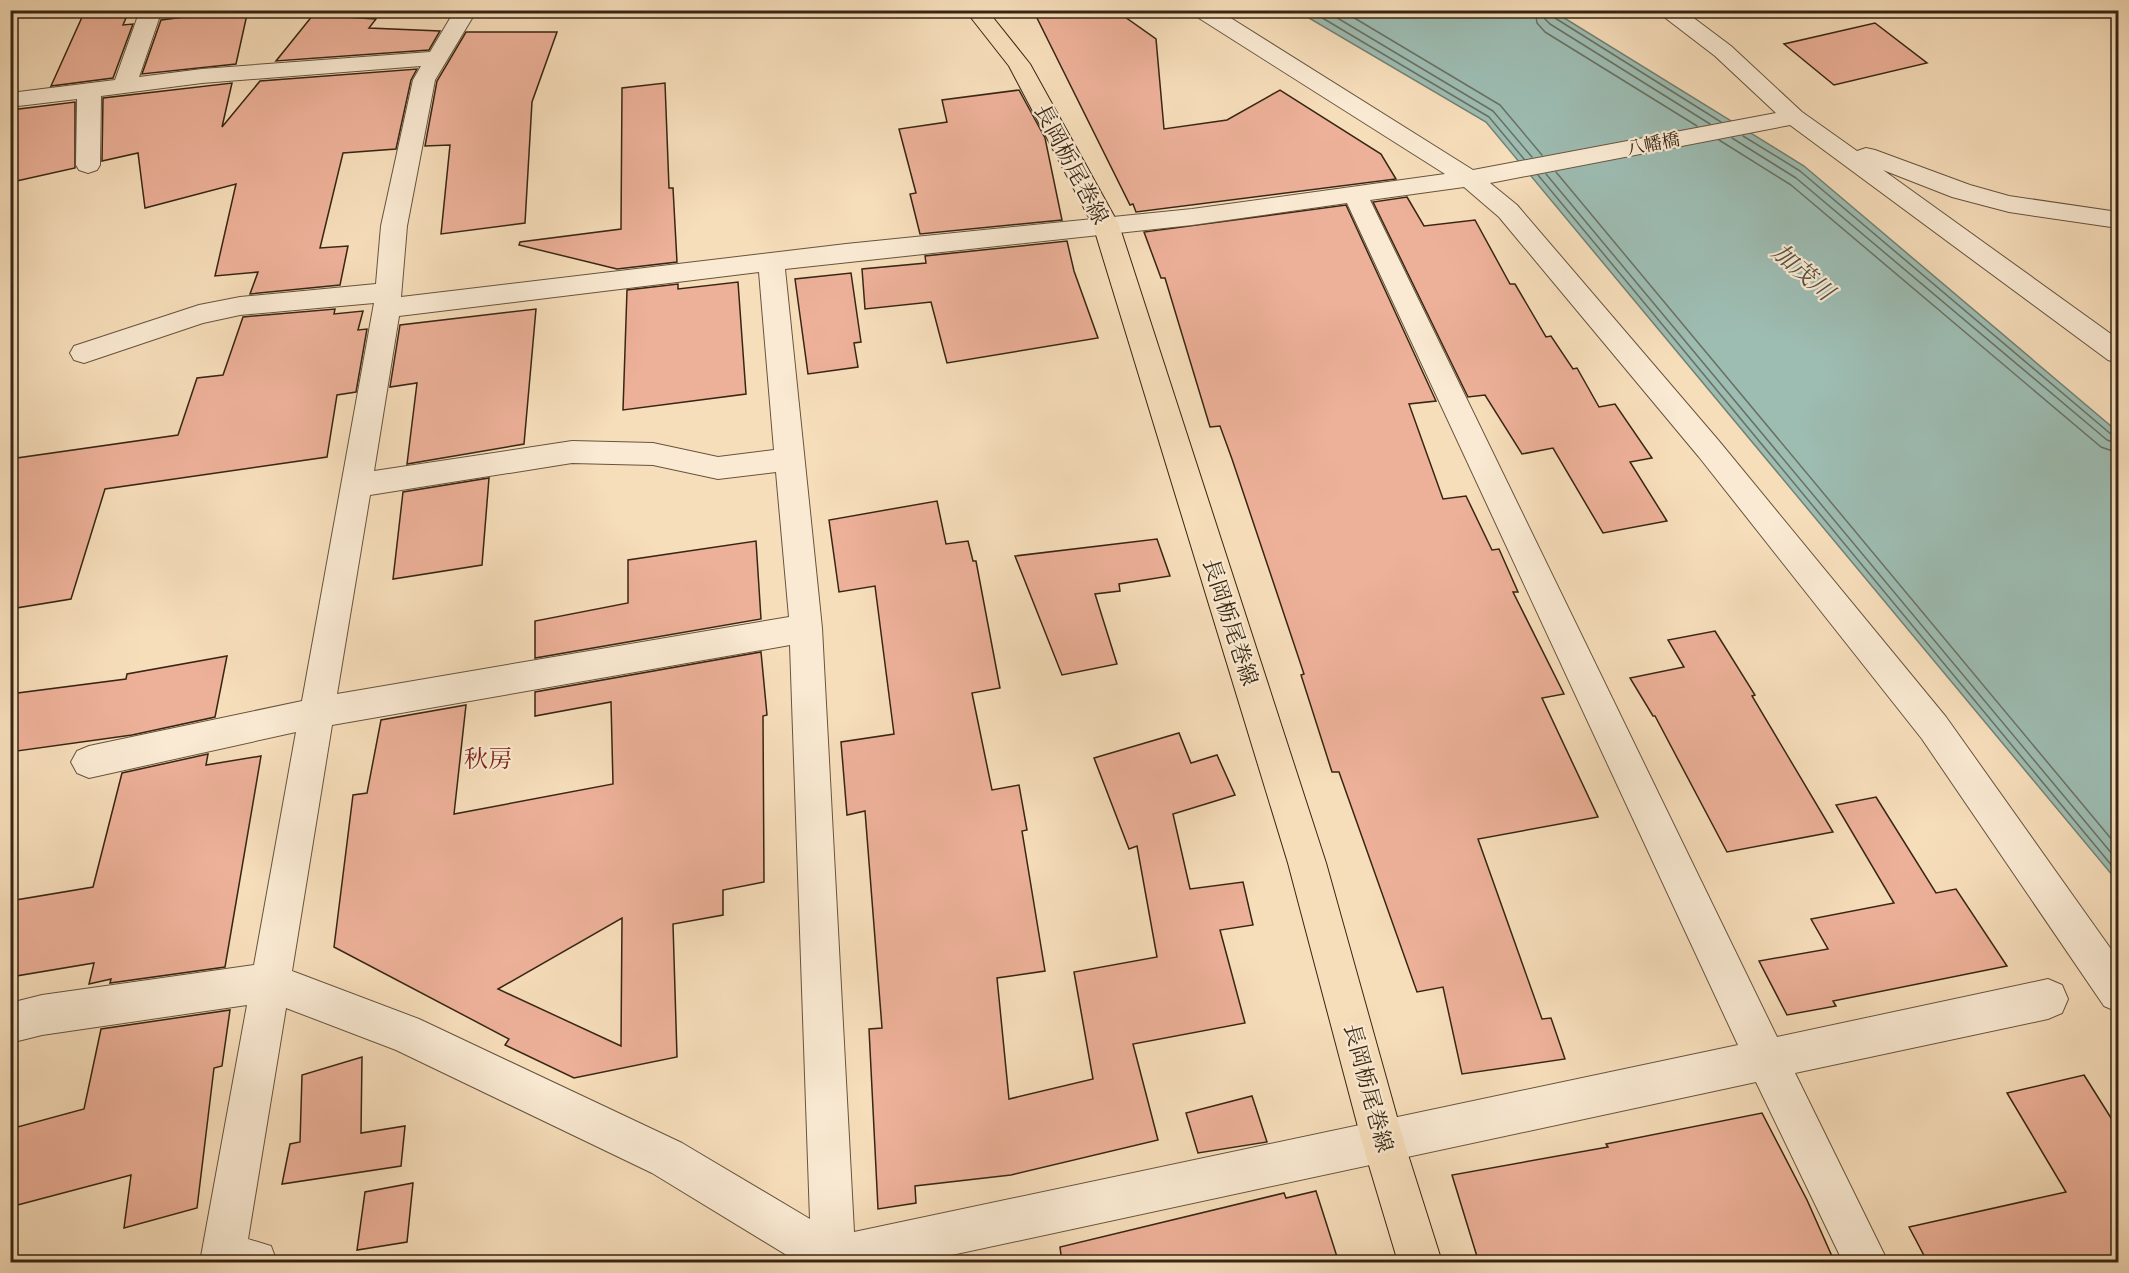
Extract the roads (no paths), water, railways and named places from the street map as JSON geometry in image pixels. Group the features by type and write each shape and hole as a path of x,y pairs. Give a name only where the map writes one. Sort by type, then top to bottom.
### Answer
{"main road":[{"name":"長岡栃尾巻線","path":"975,10 1019,64 1106,225 1308,863 1383,1142 1420,1263"}],"street":[{"path":"125,85 151,10"},
{"path":"233,1261 269,982 388,300 396,215 424,80 466,10"},
{"path":"1202,10 1469,178 1508,212 1709,449 1926,719 2118,992"},
{"path":"1676,12 1723,51 1794,117 2118,353"},
{"path":"10,100 202,76 436,58"},
{"path":"88,165 89,90"},
{"name":"八幡橋","path":"84,352 199,314 240,306 388,300 1192,217 1512,172 1794,117"},
{"path":"1823,138 1960,191 2009,204 2118,220"},
{"path":"1355,194 1766,1059 1866,1263"},
{"path":"771,262 806,628 836,1261"},
{"path":"357,485 572,452 653,454 718,468 790,459"},
{"path":"89,762 316,713 806,628"},
{"path":"10,1023 42,1015 269,982 405,1033 667,1158 836,1261 2048,999"}],"water":[{"name":"加茂川","path":"1297,11 1553,11 1804,166 2118,432 2118,882 1486,122"}],"district":[{"name":"秋房","path":"488,759"}]}
